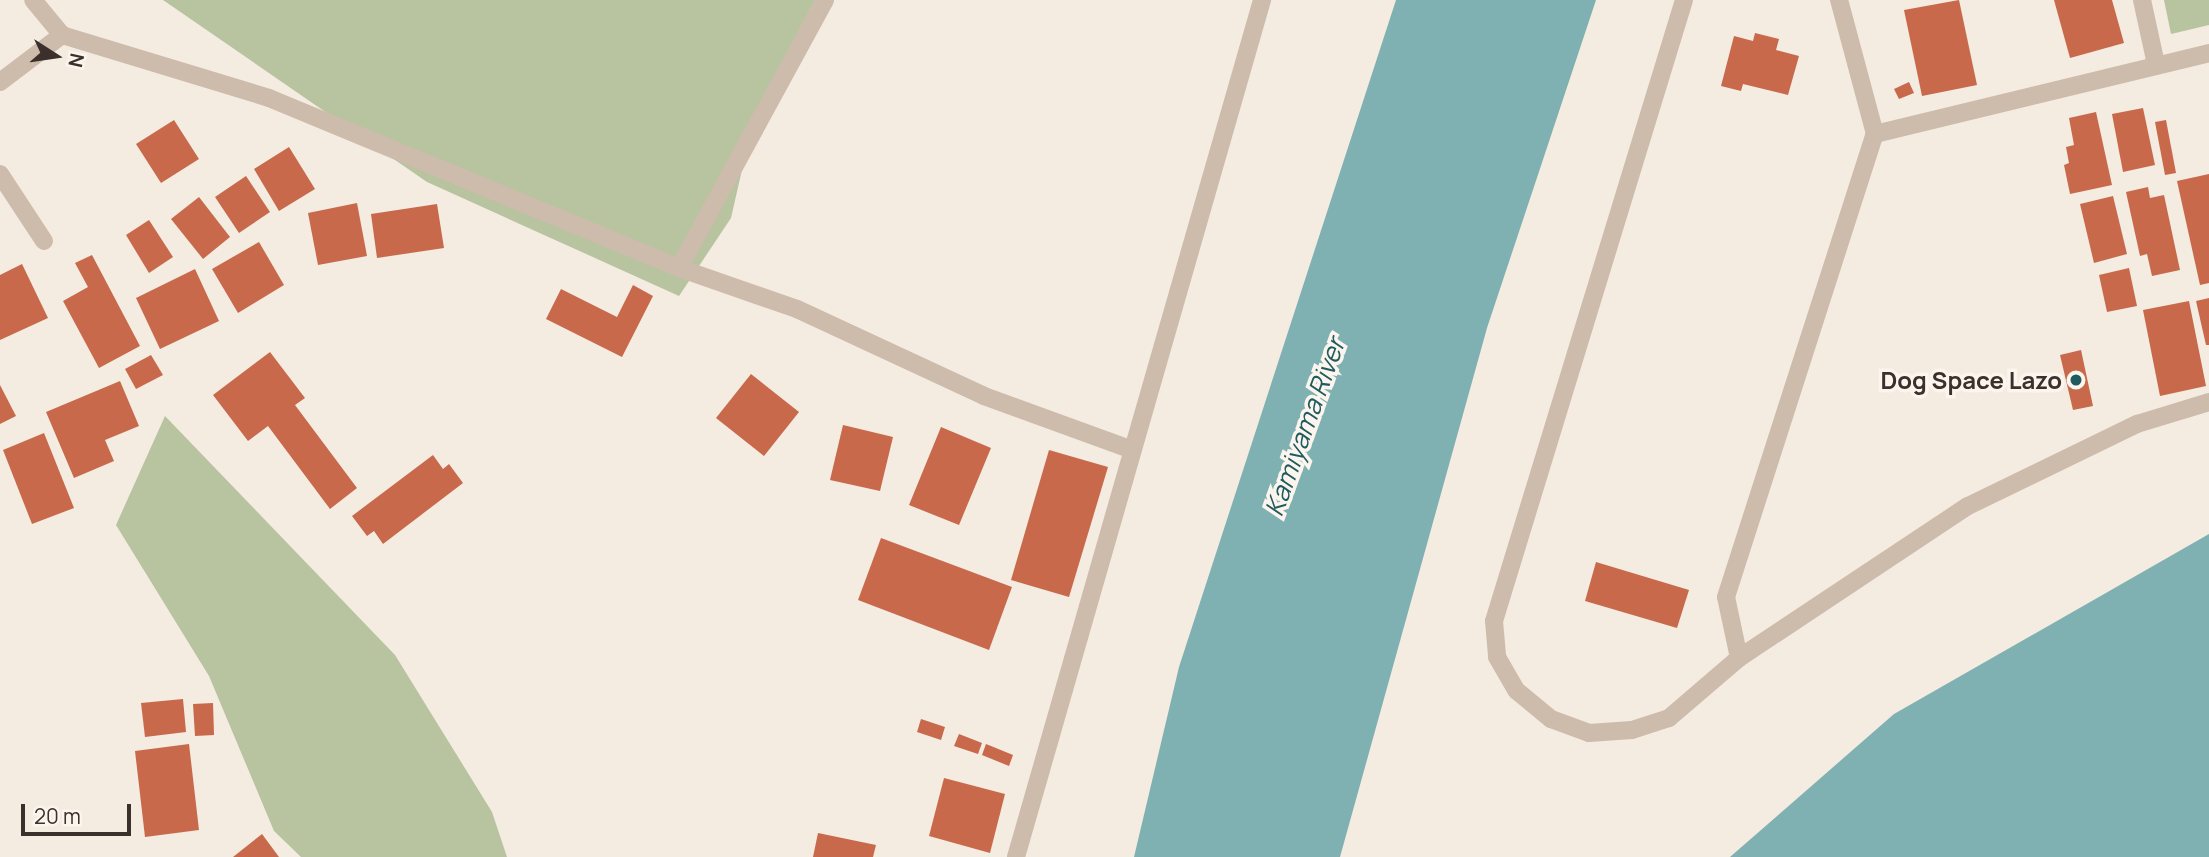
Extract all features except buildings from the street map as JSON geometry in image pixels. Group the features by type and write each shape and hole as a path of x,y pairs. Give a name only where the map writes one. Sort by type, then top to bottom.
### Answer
{"street":[{"path":"33,0 62,35 269,98 679,268 797,309 984,396 1132,450"},
{"path":"679,268 825,0"},
{"path":"1016,857 1262,0"},
{"path":"1684,0 1494,621 1497,657 1517,691 1550,719 1589,733 1632,730 1669,718 1739,658 1968,506 2137,425 2209,402"},
{"path":"1739,658 1726,597 1875,134 1839,0"},
{"path":"2142,0 2156,64"},
{"path":"0,82 62,35"},
{"path":"1875,134 2209,53"},
{"path":"0,174 44,240"}],"green space":[{"path":"163,0 815,0 754,117 731,218 679,296 427,182"},
{"path":"2164,0 2209,0 2209,25 2171,34"},
{"path":"165,416 395,655 492,812 507,857 301,857 274,831 209,676 116,525"}],"water":[{"name":"Kamiyama River","path":"1396,0 1596,0 1487,328 1340,857 1134,857 1179,667"},
{"path":"2209,534 2209,857 1730,857 1894,714"}],"place":[{"name":"Dog Space Lazo","path":"2076,380"}]}
